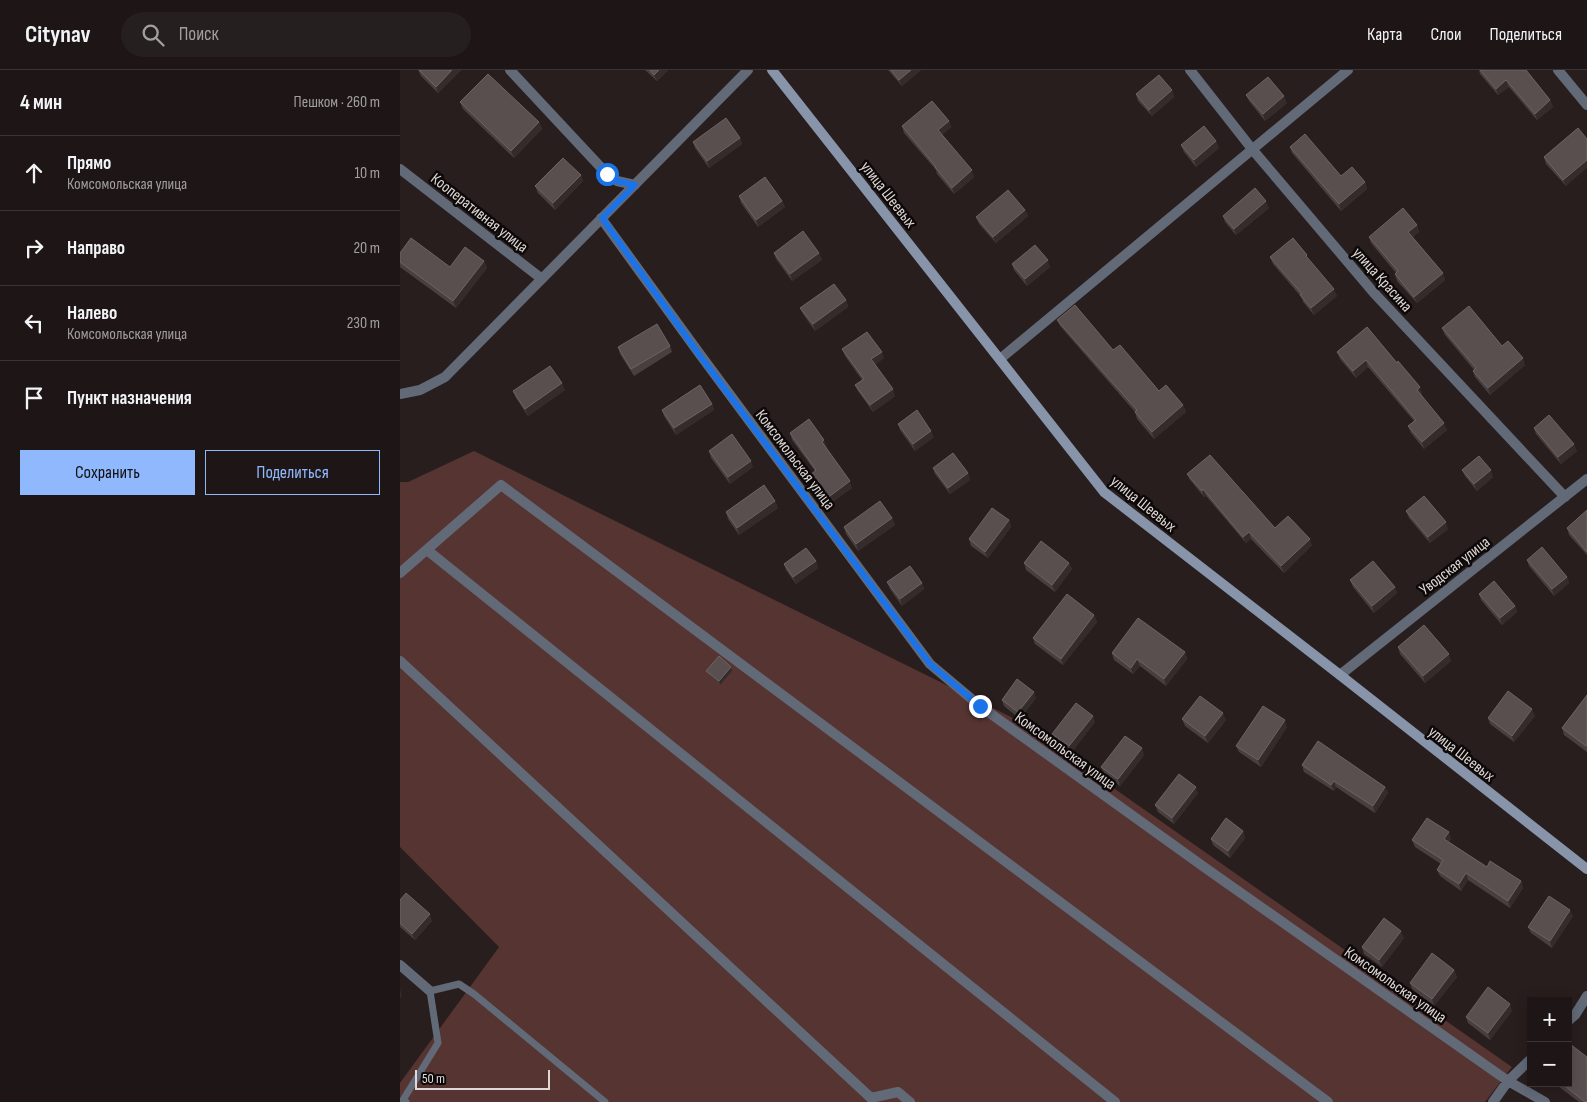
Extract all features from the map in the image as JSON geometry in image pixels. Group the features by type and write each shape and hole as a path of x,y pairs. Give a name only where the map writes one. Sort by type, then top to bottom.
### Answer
{"main road":[{"name":"улица Шеевых","path":"772,70 1104,492 1587,869"}],"street":[{"path":"510,70 607,174 617,181 635,185"},
{"path":"400,394 420,390 445,377 748,70"},
{"name":"улица Красина","path":"1190,70 1252,149 1374,293 1565,497"},
{"path":"1000,359 1348,70"},
{"path":"1558,70 1587,105"},
{"name":"Кооперативная улица","path":"400,169 542,279"},
{"name":"Комсомольская улица","path":"602,218 698,353 930,664 980,706 1156,833 1508,1081 1545,1102"},
{"name":"Уводская улица","path":"1340,675 1565,497 1586,483"},
{"path":"400,573 502,485 1328,1102"},
{"path":"427,550 1115,1102"},
{"path":"400,661 871,1098 898,1092 910,1102"},
{"path":"400,965 430,991"},
{"path":"1572,1018 1587,996"},
{"path":"1493,1102 1508,1081 1527,1063"}],"lane":[{"path":"406,1102 404,1100 438,1043 430,991 459,984 474,994 605,1102"}],"shaded area":[{"path":"474,451 1015,719 1512,1067 1485,1102 400,1102 400,1083 499,947 400,847 400,482 408,482"}],"building":[{"path":"419,70 452,70 436,87"},
{"path":"650,70 659,70 654,75"},
{"path":"891,70 911,70 899,80"},
{"path":"1480,70 1526,70 1550,100 1535,114 1506,80 1496,89"},
{"path":"488,74 539,122 511,151 460,102"},
{"path":"1159,75 1172,90 1149,110 1136,94"},
{"path":"1268,77 1284,96 1263,114 1246,95"},
{"path":"932,101 949,121 938,130 972,170 952,188 902,126"},
{"path":"726,118 740,138 707,161 693,142"},
{"path":"1204,126 1216,141 1194,160 1181,145"},
{"path":"1578,128 1587,139 1587,160 1563,180 1544,157"},
{"path":"1305,134 1341,176 1352,167 1365,182 1339,204 1290,147"},
{"path":"563,158 581,175 553,203 535,186"},
{"path":"765,177 782,201 756,220 739,196"},
{"path":"1255,188 1266,201 1234,229 1223,216"},
{"path":"1008,190 1025,210 993,237 976,217"},
{"path":"1403,208 1417,225 1408,232 1443,273 1414,297 1395,274 1398,271 1369,237"},
{"path":"803,231 819,253 790,274 774,253"},
{"path":"411,238 450,267 465,247 484,261 453,301 400,262 400,253"},
{"path":"1293,238 1334,289 1311,308 1300,295 1302,294 1270,257"},
{"path":"1035,245 1048,260 1025,279 1012,264"},
{"path":"834,284 846,300 813,324 800,308"},
{"path":"1075,305 1113,350 1120,345 1159,391 1166,385 1183,405 1152,432 1135,412 1137,410 1057,320"},
{"path":"1469,306 1502,346 1508,341 1523,358 1488,388 1473,371 1476,368 1442,328"},
{"path":"657,324 670,346 631,369 618,347"},
{"path":"1367,327 1420,387 1417,390 1444,423 1422,442 1408,426 1416,420 1366,360 1353,371 1337,352"},
{"path":"867,332 882,352 871,359 893,389 870,405 855,385 864,379 842,349"},
{"path":"550,366 562,383 525,409 513,391"},
{"path":"700,385 712,404 674,428 662,410"},
{"path":"917,410 931,431 913,444 898,424"},
{"path":"1549,415 1574,444 1558,457 1534,428"},
{"path":"809,419 824,440 822,442 850,481 826,499 809,476 816,470 790,433"},
{"path":"732,434 751,461 728,477 709,451"},
{"path":"953,453 968,473 948,488 933,468"},
{"path":"1210,455 1275,528 1288,516 1310,539 1281,566 1249,532 1243,537 1203,489 1202,491 1187,474"},
{"path":"1479,456 1491,470 1474,484 1462,470"},
{"path":"764,485 775,501 737,528 726,512"},
{"path":"1424,496 1446,522 1428,537 1406,511"},
{"path":"880,501 892,518 856,544 844,527"},
{"path":"992,508 1009,520 985,552 969,539"},
{"path":"1587,510 1587,552 1567,528"},
{"path":"1041,541 1069,563 1052,585 1024,563"},
{"path":"1542,547 1567,577 1552,589 1527,560"},
{"path":"806,548 816,561 793,577 784,564"},
{"path":"1373,561 1395,587 1372,606 1350,580"},
{"path":"910,566 922,583 900,599 887,582"},
{"path":"1494,581 1515,606 1500,618 1479,594"},
{"path":"1067,594 1094,615 1061,659 1033,638"},
{"path":"1138,618 1185,652 1164,679 1137,659 1131,668 1112,653"},
{"path":"1424,625 1449,654 1423,676 1398,647"},
{"path":"719,656 731,667 719,681 706,671"},
{"path":"1017,679 1034,692 1018,712 1002,700"},
{"path":"1508,691 1532,709 1512,736 1488,718"},
{"path":"1587,695 1587,745 1586,746 1562,728"},
{"path":"1200,696 1223,713 1205,736 1182,719"},
{"path":"1076,703 1093,716 1069,746 1052,734"},
{"path":"1263,706 1285,720 1258,760 1236,746"},
{"path":"1125,736 1142,748 1118,779 1101,767"},
{"path":"1318,741 1385,787 1373,806 1334,781 1331,785 1302,765"},
{"path":"1179,774 1196,787 1172,818 1155,805"},
{"path":"1226,818 1243,831 1228,851 1211,839"},
{"path":"1427,818 1449,832 1444,839 1487,867 1490,861 1521,881 1508,901 1466,873 1459,884 1437,870 1443,860 1412,840"},
{"path":"406,893 430,914 412,934 400,923 400,900"},
{"path":"1549,896 1570,910 1550,941 1528,927"},
{"path":"1384,918 1401,931 1379,960 1362,947"},
{"path":"1432,953 1454,970 1432,999 1410,983"},
{"path":"1488,987 1510,1004 1488,1033 1466,1017"},
{"path":"1572,1046 1587,1057 1587,1102 1566,1087 1572,1087"}],"route":[{"path":"607,174 617,181 635,185 602,218 698,353 930,664 980,706"}]}
